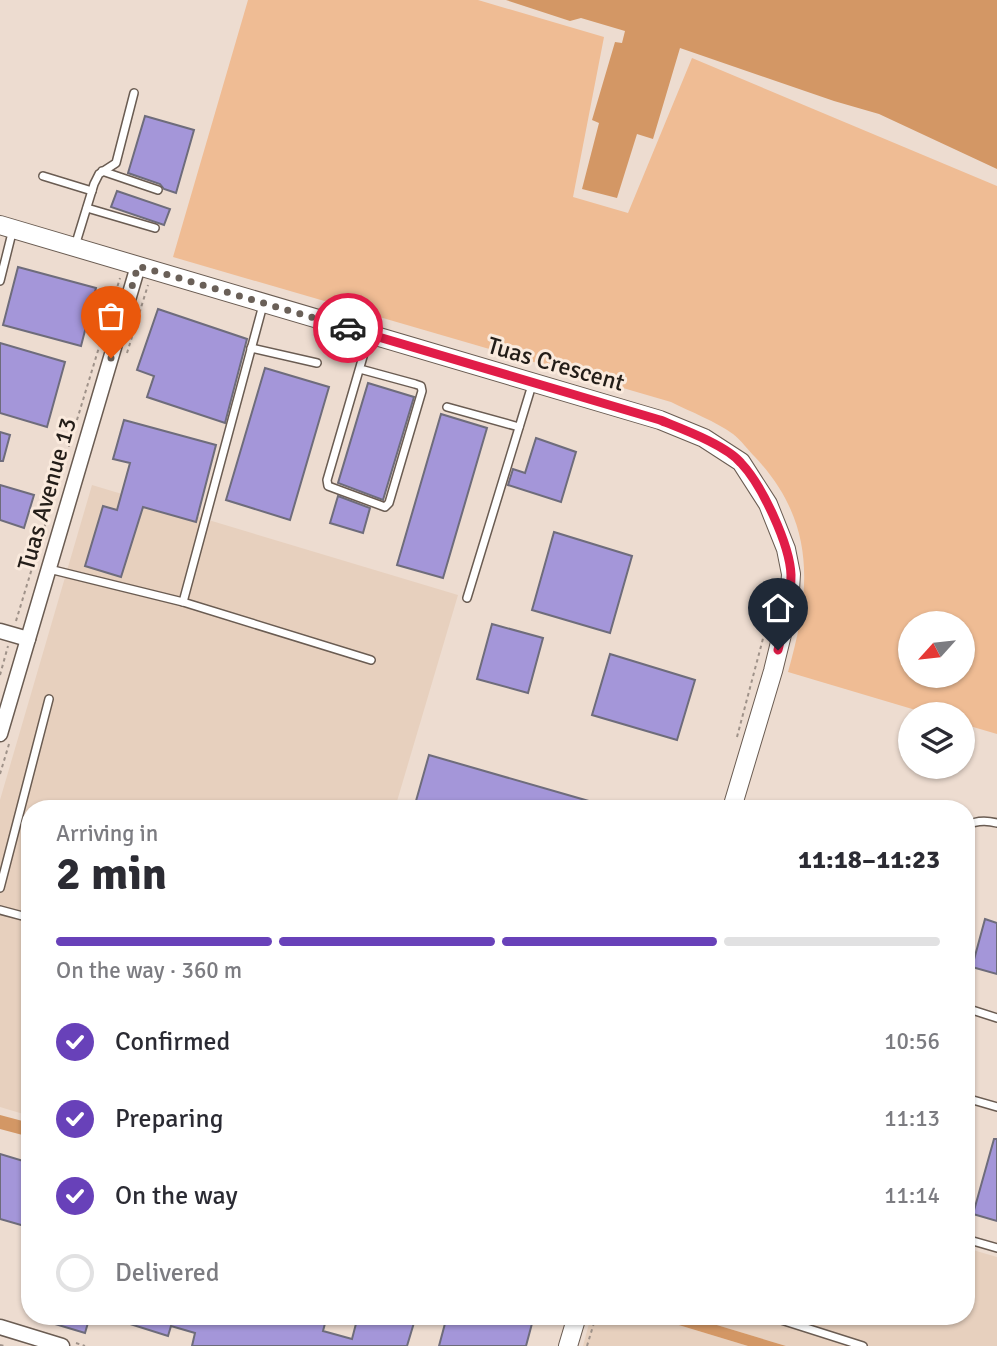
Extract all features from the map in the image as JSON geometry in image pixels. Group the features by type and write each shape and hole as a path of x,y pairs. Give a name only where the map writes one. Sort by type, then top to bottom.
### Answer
{"street":[{"name":"Tuas Crescent","path":"7,226 263,303 363,329 660,420 704,438 741,462 768,504 791,573 789,606 773,671 734,800"},
{"name":"Tuas Avenue 13","path":"0,734 49,569 131,264"},
{"path":"6,632 28,639"},
{"path":"568,1346 575,1325"},
{"path":"0,1327 62,1346"}],"lane":[{"path":"75,247 92,191 102,171 116,163 134,93"},
{"path":"102,171 158,190"},
{"path":"43,176 92,191"},
{"path":"87,208 155,228"},
{"path":"0,281 7,226"},
{"path":"183,602 263,303"},
{"path":"359,369 421,386 422,391 389,503 385,507 328,486 327,480 359,369 363,329"},
{"path":"251,348 317,363"},
{"path":"467,598 533,383"},
{"path":"447,407 519,427"},
{"path":"49,569 183,602 370,660"},
{"path":"23,800 49,699"},
{"path":"0,888 21,807"},
{"path":"975,821 997,823"},
{"path":"0,910 21,916"},
{"path":"975,1011 997,1018"},
{"path":"975,1101 997,1107"},
{"path":"975,1242 997,1248"},
{"path":"801,1325 863,1346"}],"path":[{"path":"0,675 6,632 131,264"},
{"path":"737,737 776,589"},
{"path":"587,1346 593,1325"},
{"path":"0,1345 5,1346"}],"shaded area":[{"path":"248,0 478,0 604,37 573,197 628,213 692,58 997,186 997,734 975,728 975,702 898,702 898,705 788,672 796,642 804,586 799,533 790,507 775,482 739,439 719,425 671,402 173,257"},
{"path":"506,0 997,0 997,169 879,114 680,48 653,139 637,134 617,198 582,189 599,123 592,120 615,42 622,43 625,31 581,18 570,21"},
{"path":"92,485 458,595 397,800 21,800 21,1113 0,1107 0,800"},
{"path":"0,1115 21,1121 21,1135 0,1129"},
{"path":"975,1251 997,1257 997,1346 786,1346 717,1325 975,1325"},
{"path":"589,1325 679,1325 748,1346 583,1346"},
{"path":"679,1325 717,1325 786,1346 748,1346"}],"building":[{"path":"145,116 194,130 176,193 164,189 160,184 128,173"},
{"path":"117,191 170,209 164,225 111,207"},
{"path":"18,267 96,288 81,346 3,325"},
{"path":"158,309 247,339 225,423 147,397 154,376 137,370"},
{"path":"0,343 65,362 47,427 0,413"},
{"path":"265,368 329,387 290,520 226,500"},
{"path":"368,383 414,397 383,500 338,483"},
{"path":"441,414 487,428 443,578 397,565"},
{"path":"124,420 216,445 196,522 143,507 121,577 85,566 103,506 117,510 130,463 113,459"},
{"path":"0,432 10,435 3,461 0,461"},
{"path":"536,438 576,452 561,502 508,485 513,469 525,473"},
{"path":"0,485 34,495 24,528 0,520"},
{"path":"338,496 370,508 363,533 330,523"},
{"path":"554,532 632,556 610,633 532,610"},
{"path":"492,624 543,638 528,693 477,679"},
{"path":"610,654 695,680 677,740 592,715"},
{"path":"429,755 585,800 416,800"},
{"path":"985,919 997,923 997,974 975,968 975,956"},
{"path":"994,1139 997,1139 997,1221 975,1215"},
{"path":"0,1154 21,1160 21,1225 0,1219"},
{"path":"58,1325 87,1325 85,1333"},
{"path":"133,1325 325,1325 323,1331 352,1339 356,1325 413,1325 407,1346 192,1346 195,1333 171,1326 168,1336"},
{"path":"445,1325 532,1325 526,1346 439,1346"}],"way so far":[{"path":"111,358 138,266 348,328"}],"route":[{"path":"348,328 660,420 704,438 741,462 768,504 786,550 791,573 789,606 778,650"}]}
